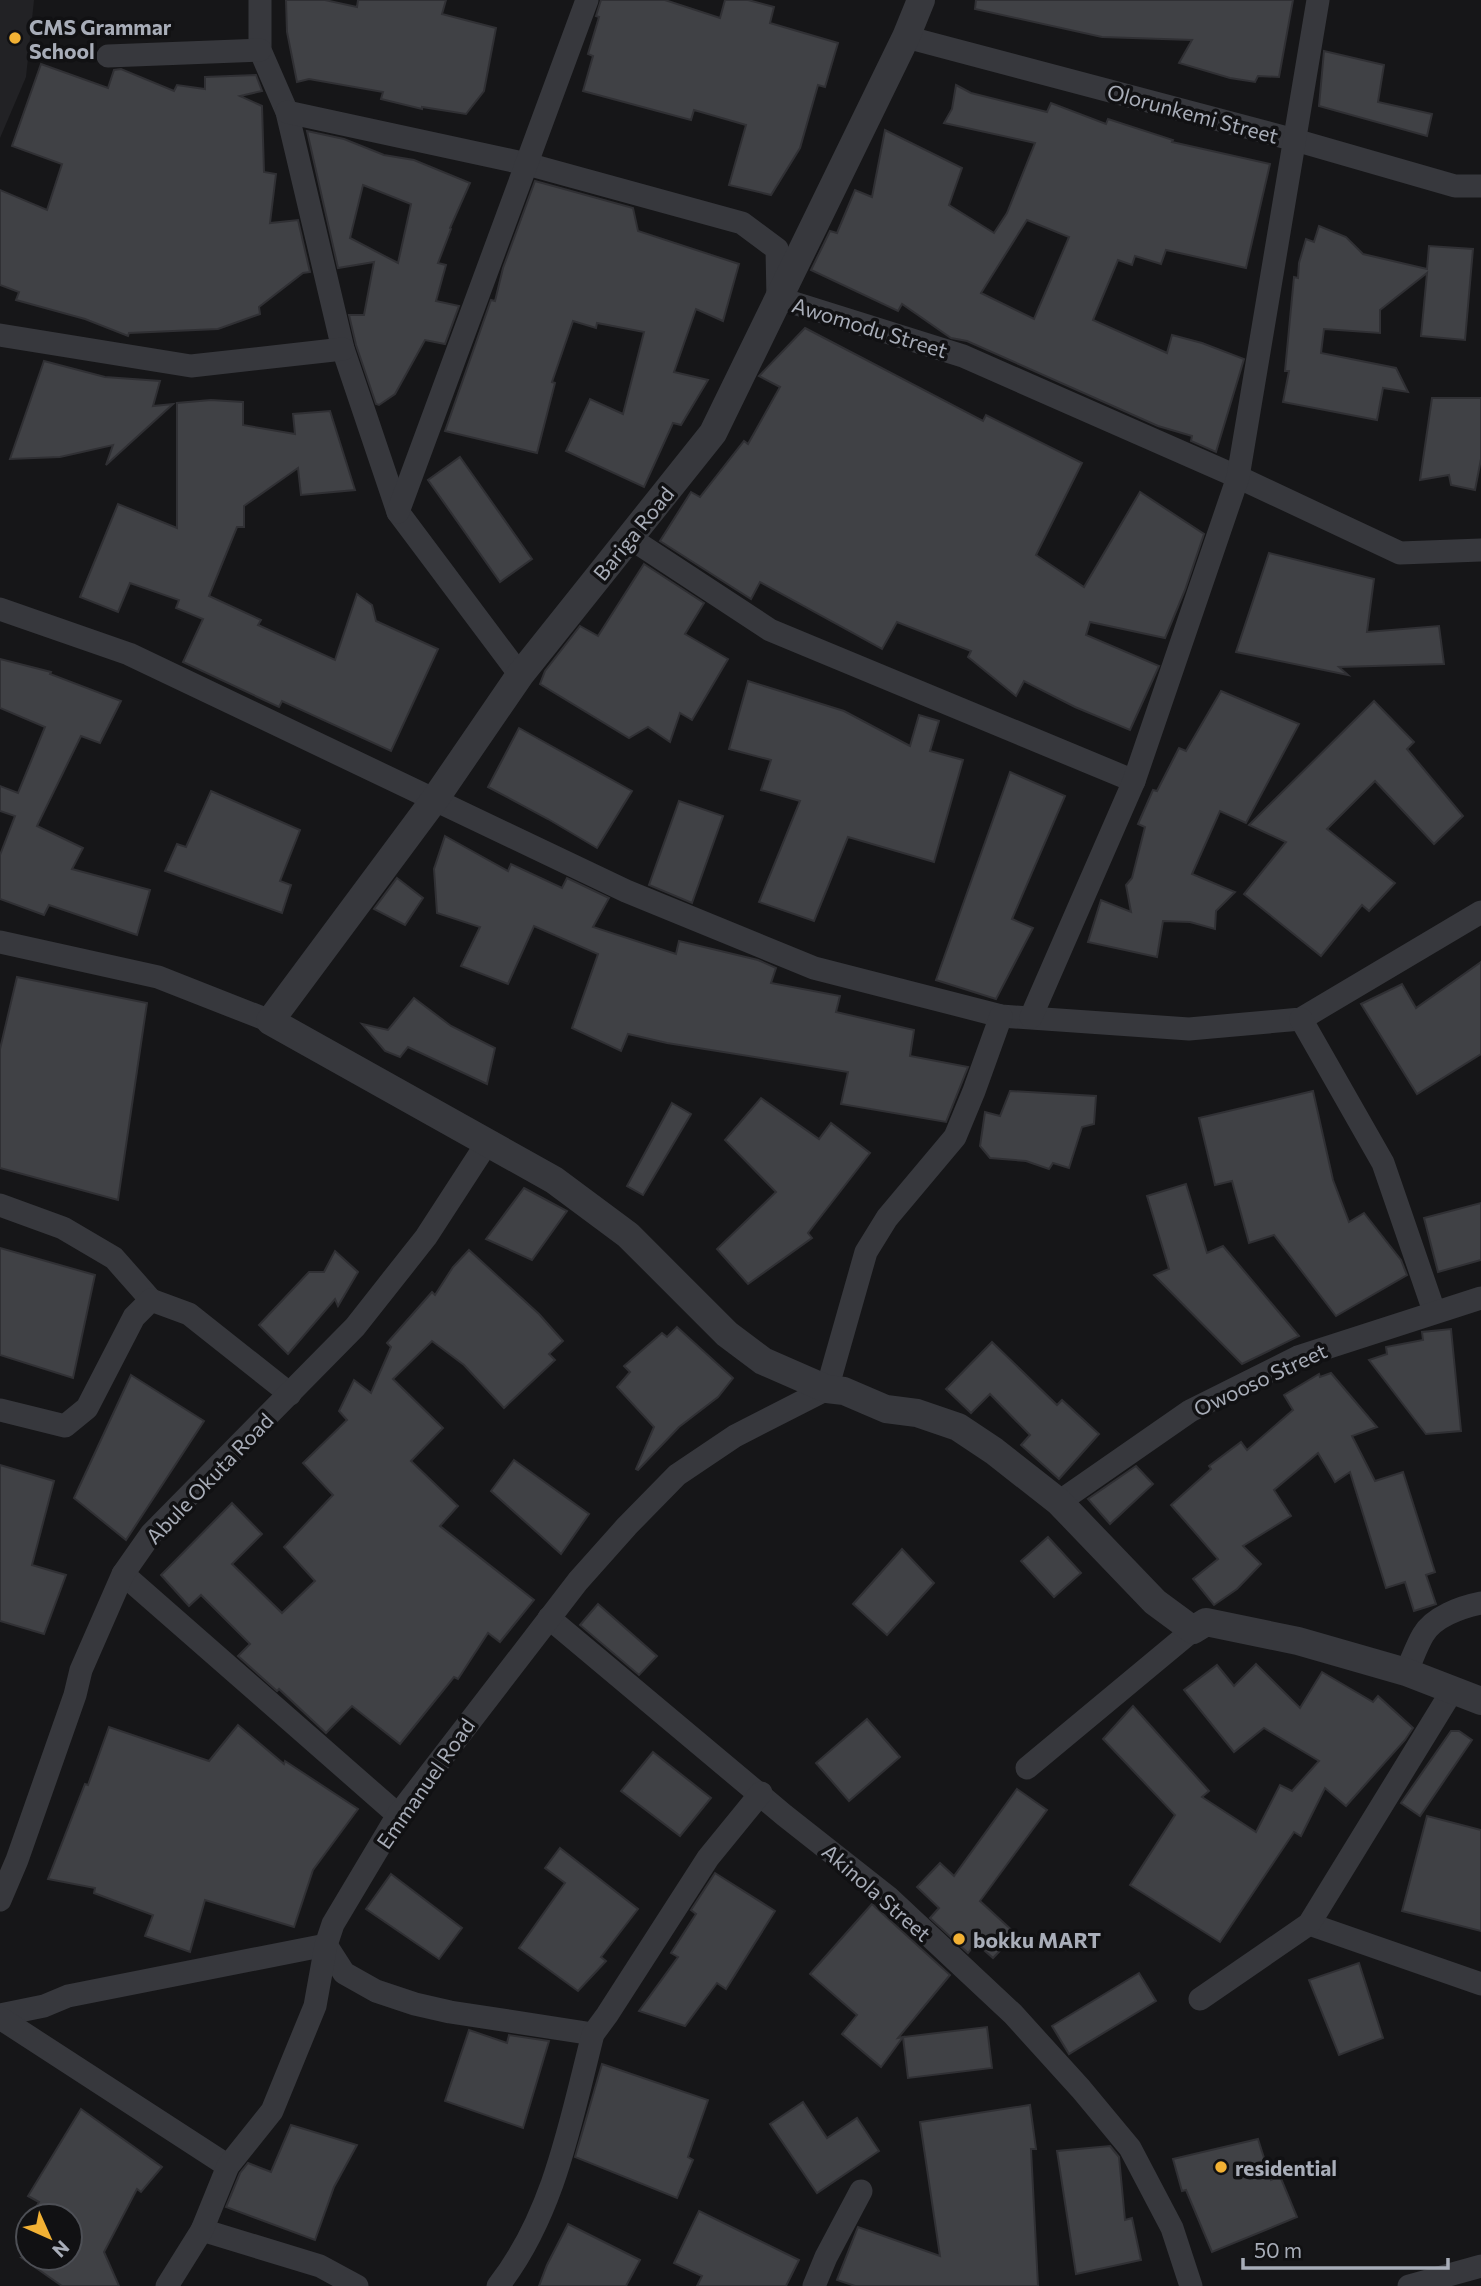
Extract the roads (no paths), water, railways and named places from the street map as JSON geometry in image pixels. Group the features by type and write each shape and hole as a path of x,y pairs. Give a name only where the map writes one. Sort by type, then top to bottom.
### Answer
{"street":[{"path":"260,0 260,50 287,112 343,349 398,512 520,675"},
{"path":"398,512 587,0"},
{"name":"Bariga Road","path":"271,1021 435,799 520,675 713,433 905,37 920,0"},
{"path":"1031,1017 1134,781 1238,477 1318,0"},
{"name":"Olorunkemi Street","path":"905,37 1295,140 1455,186 1481,186"},
{"path":"108,56 260,50"},
{"name":"Awomodu Street","path":"287,112 527,164 742,223 777,249 778,299 963,356 1238,477 1399,553 1481,550"},
{"path":"0,335 191,366 343,349"},
{"path":"630,538 770,630 1134,781"},
{"path":"0,609 129,654 626,891 814,968 1001,1016 1189,1029 1301,1019 1481,912"},
{"path":"0,942 158,977 271,1021 554,1180 628,1235 727,1334 763,1361 827,1389 844,1391 886,1409 917,1413 958,1427 994,1451 1059,1502 1155,1602 1193,1630"},
{"path":"827,1389 866,1252 887,1217 955,1137 1001,1016"},
{"path":"1301,1019 1382,1163 1434,1311"},
{"name":"Abule Okuta Road","path":"0,1900 35,1809 75,1695 81,1670 123,1574 151,1534 355,1327 426,1237 486,1143"},
{"path":"0,1205 63,1227 114,1258 151,1300 189,1314 290,1394"},
{"name":"Owooso Street","path":"1059,1502 1191,1411 1298,1357 1481,1298"},
{"path":"0,1410 65,1426 87,1408 134,1317 151,1300"},
{"name":"Emmanuel Road","path":"167,2286 202,2230 228,2166 272,2111 315,2006 326,1945 333,1924 398,1815 578,1581 677,1475 735,1436 827,1389"},
{"path":"123,1574 398,1815"},
{"path":"1406,1672 1424,1633 1444,1616 1466,1606 1481,1603"},
{"name":"Akinola Street","path":"549,1618 784,1815 887,1897 1013,2014 1082,2089 1130,2148 1172,2228 1191,2286"},
{"path":"1027,1768 1206,1622 1297,1641 1406,1672 1481,1700"},
{"path":"1200,1999 1309,1924 1452,1691"},
{"path":"498,2286 517,2261 552,2183 593,2034 708,1858 761,1793"},
{"path":"1309,1924 1481,1984"},
{"path":"0,2017 44,2006 68,1996 326,1945 344,1973 376,1991 415,2004 593,2034"},
{"path":"0,2017 228,2166"},
{"path":"814,2286 826,2257 861,2191"},
{"path":"202,2230 320,2266 357,2286"},
{"path":"1409,2286 1480,2272"}],"place":[{"name":"CMS Grammar School","path":"15,38"},
{"name":"bokku MART","path":"959,1939"},
{"name":"residential","path":"1221,2167"}]}
